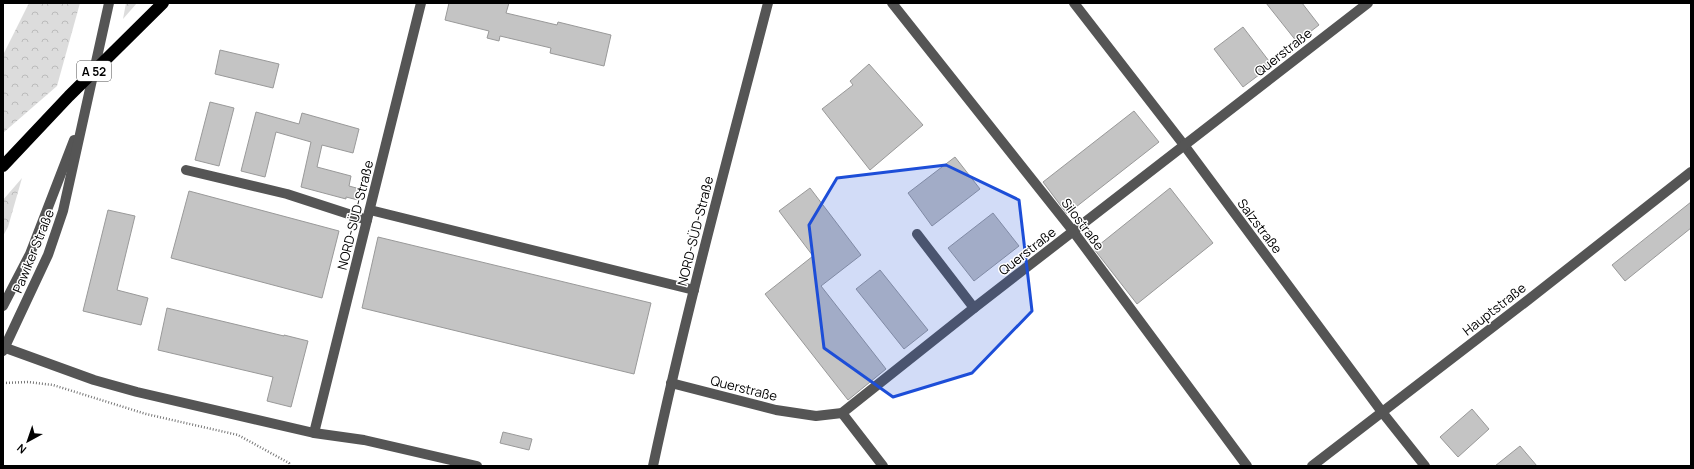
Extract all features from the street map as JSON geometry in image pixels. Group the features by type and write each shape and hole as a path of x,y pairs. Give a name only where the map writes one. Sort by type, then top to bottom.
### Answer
{"highway":[{"name":"A 52","path":"3,166 69,96 163,3"}],"street":[{"name":"Pawiker Straße","path":"4,349 48,255 63,211 109,3"},
{"name":"NORD-SÜD-Straße","path":"314,433 421,3"},
{"name":"NORD-SÜD-Straße","path":"652,466 694,290 768,3"},
{"name":"Silostraße","path":"892,3 1073,231 1247,466"},
{"name":"Salzstraße","path":"1074,3 1184,145 1382,412 1425,466"},
{"name":"Querstraße","path":"671,383 776,410 816,416 842,413 974,308 1368,3"},
{"name":"Pawiker Straße","path":"3,306 30,254 85,110"},
{"path":"186,170 368,215 694,290"},
{"name":"Hauptstraße","path":"1312,466 1691,172"},
{"path":"917,234 974,308"},
{"path":"4,349 94,380 314,433 364,440 477,466"},
{"path":"842,413 883,466"}],"path":[{"path":"3,383 28,382 53,386 140,412 238,435 289,463 290,466"}],"highlighted area":[{"path":"946,165 1019,200 1032,311 972,373 893,397 824,348 809,225 837,178"}],"green space":[{"path":"29,3 80,3 57,86 3,133 3,55"},
{"path":"126,3 137,3 123,19"},
{"path":"22,178 8,227 3,236 3,200"}],"building":[{"path":"449,3 509,3 506,13 557,25 558,22 611,35 604,66 550,53 551,48 500,36 499,41 487,38 489,31 445,20"},
{"path":"1266,3 1302,3 1319,25 1297,42"},
{"path":"1243,27 1272,65 1243,87 1214,49"},
{"path":"220,50 279,64 273,88 215,74"},
{"path":"869,64 923,125 870,170 822,109 853,85 850,81"},
{"path":"210,102 234,108 219,166 195,160"},
{"path":"1134,111 1159,142 1067,214 1043,182"},
{"path":"256,112 299,124 302,113 359,129 353,153 322,145 317,167 351,176 349,186 360,189 358,200 346,197 346,199 301,187 311,142 276,132 265,177 241,171"},
{"path":"955,157 980,189 932,226 908,193"},
{"path":"810,188 861,255 821,286 886,369 848,400 765,294 813,256 779,211"},
{"path":"1170,188 1213,243 1137,304 1094,249"},
{"path":"189,191 339,231 322,298 171,258"},
{"path":"1691,202 1691,228 1625,281 1612,265"},
{"path":"108,210 135,216 117,290 148,298 141,325 83,311"},
{"path":"993,213 1019,246 974,281 948,248"},
{"path":"378,237 651,303 634,374 362,308"},
{"path":"880,270 928,330 904,349 856,289"},
{"path":"167,308 308,341 291,407 267,401 273,377 158,350"},
{"path":"1472,409 1489,429 1458,457 1440,437"},
{"path":"503,432 532,439 529,450 500,443"},
{"path":"1520,446 1537,466 1495,466"}]}
